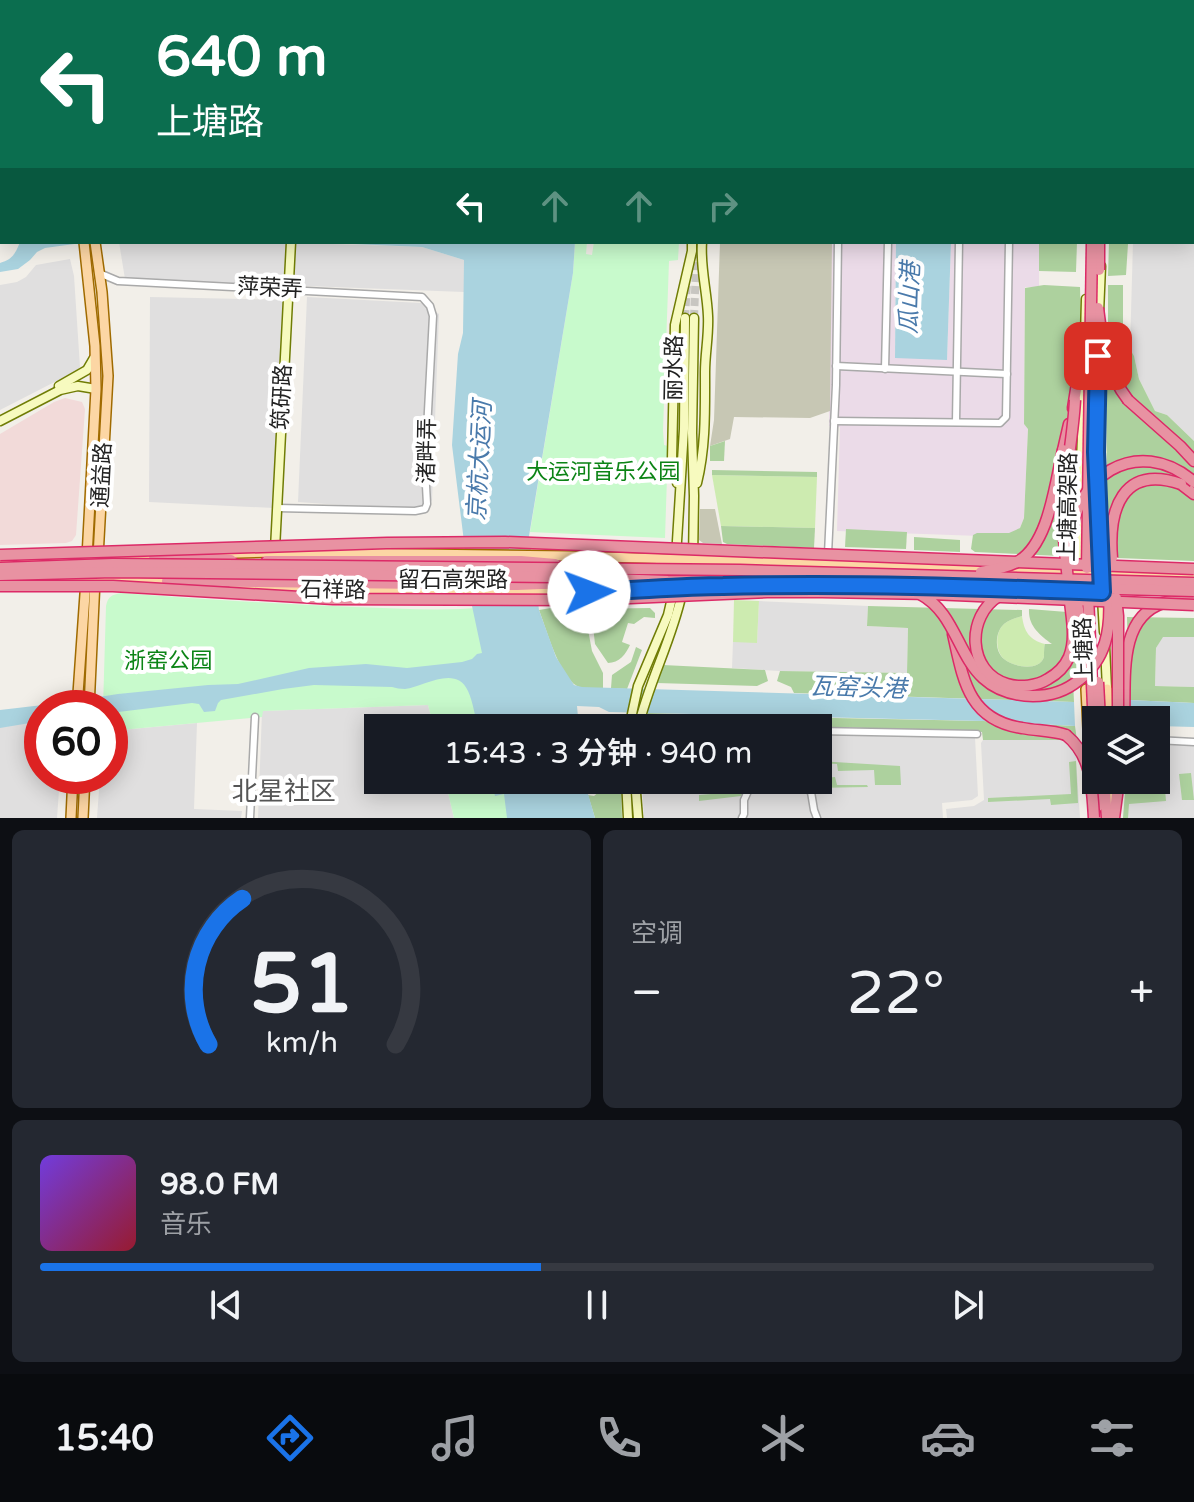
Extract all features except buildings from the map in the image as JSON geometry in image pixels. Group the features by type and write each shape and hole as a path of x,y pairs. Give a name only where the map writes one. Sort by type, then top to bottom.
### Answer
{"highway":[{"name":"上塘高架路","path":"1090,244 1095,304 1093,566 1099,706"},
{"name":"上塘高架路","path":"1090,706 1087,565 1095,304 1100,244"},
{"path":"953,576 998,569 1018,562 1036,544 1045,524 1095,304"},
{"path":"1095,304 1103,345 1115,382 1135,408 1194,461"},
{"path":"1035,586 1006,592 990,602 980,617 976,631 975,645 979,659 989,673 1009,685 1026,686 1045,681 1062,668 1072,646 1063,519 1075,400"},
{"path":"1089,690 1072,557 1073,520 1079,502 1099,477 1129,464 1148,462 1164,465 1194,482"},
{"path":"864,582 905,587 925,596 940,610 968,661 983,679 1000,689 1019,695 1038,696 1073,685 1089,672 1106,644 1110,613 1095,474"},
{"path":"1118,706 1118,616 1111,527 1114,511 1129,489 1139,482 1153,479 1167,479 1181,484 1194,494"},
{"name":"留石高架路","path":"0,555 505,542 1194,569"},
{"path":"154,556 224,560 521,561 625,570"},
{"path":"1142,581 1173,575 1188,568 1194,561"},
{"name":"留石高架路","path":"0,568 113,564 740,570 1194,583"},
{"name":"留石高架路","path":"0,581 114,572 864,582 1035,586 1194,595"},
{"path":"167,581 517,585 613,579"},
{"name":"留石高架路","path":"0,581 363,600 610,600 767,592 835,592 1194,605"},
{"path":"1125,706 1128,648 1136,623 1147,611 1161,604 1194,595"},
{"path":"952,632 965,683 979,708 1005,725 1066,735 1081,750 1091,777 1095,818"},
{"path":"1095,818 1096,794"},
{"path":"1105,794 1107,818"},
{"path":"1114,818 1117,794"}],"main road":[{"name":"通益路","path":"87,244 99,273 102,292 108,376 92,558"},
{"name":"通益路","path":"87,244 96,354 90,690"},
{"name":"筑研路","path":"275,552 291,244"},
{"name":"丽水路","path":"680,495 672,459 675,325 692,244"},
{"name":"丽水路","path":"694,496 703,460 706,424 708,318 702,244"},
{"name":"上塘路","path":"1090,244 1079,537 1095,818"},
{"name":"上塘路","path":"1100,244 1096,452 1108,706"},
{"name":"丽水路","path":"636,714 638,686 679,589 693,561 690,318 676,560 679,589 677,616 636,714"},
{"path":"46,396 87,370 96,354"},
{"path":"0,421 69,387 96,389"},
{"path":"94,427 104,445"},
{"name":"石祥路","path":"0,561 275,552 539,556 1194,576"},
{"name":"石祥路","path":"0,581 91,578 269,589 552,592 721,586 949,586 1194,595"},
{"name":"通益路","path":"79,690 91,578"},
{"path":"71,818 72,794"},
{"path":"83,818 84,794"},
{"path":"627,794 628,818"},
{"path":"636,794 638,818"},
{"path":"1112,794 1114,818"}],"street":[{"path":"827,564 838,244"},
{"path":"885,369 888,244"},
{"path":"956,422 959,244"},
{"path":"834,421 1000,423 1006,417 1009,244"},
{"name":"萍荣弄","path":"99,273 118,281 422,297"},
{"path":"102,292 118,281"},
{"name":"渚畔弄","path":"277,508 425,509 433,316 430,306 422,297"},
{"path":"836,366 1007,374"},
{"path":"250,818 255,717"},
{"path":"832,731 977,734"},
{"path":"1170,741 1194,742"},
{"path":"742,818 747,794"},
{"path":"811,794 817,818"}],"shaded area":[{"path":"119,244 422,247 464,260 464,292 125,279"},
{"path":"720,244 832,244 830,411 810,418 734,417 730,439 710,446 714,420"},
{"name":"瓜山港","path":"830,244 896,244 895,357 947,359 951,244 1039,244 1039,287 1025,287 1024,424 1028,428 1024,518 1020,528 1009,537 837,531 840,427 829,426"},
{"path":"1133,244 1194,244 1194,441 1167,415 1155,411 1139,379 1130,349"},
{"path":"70,259 74,276 80,367 0,410 0,285 26,277 36,265"},
{"path":"150,297 287,300 274,508 149,502"},
{"path":"307,297 421,303 439,314 432,500 426,511 298,502"},
{"path":"65,398 82,402 85,409 76,535 66,543 0,545 0,434"},
{"path":"700,509 715,509 722,544 699,540"},
{"path":"759,601 868,606 867,626 908,628 907,673 732,668 733,642 757,642"},
{"path":"1163,636 1194,637 1194,687 1155,686 1156,648"},
{"path":"428,705 430,714 364,714 364,794 448,794 454,818 258,818 262,711"},
{"path":"24,716 24,794 59,794 57,818 0,818 0,719"},
{"path":"197,723 194,809 242,811 241,818 97,818 99,794 128,794 128,729"},
{"path":"832,733 975,737 978,796 972,800 942,803 943,818 644,818 643,794 832,794"},
{"path":"983,740 1065,740 1076,757 1080,818 947,818 946,809 974,806 984,800"},
{"path":"1170,744 1194,745 1194,818 1123,818 1126,794 1170,794"}],"green space":[{"name":"大运河音乐公园","path":"575,244 587,244 586,254 592,255 594,244 679,244 678,260 669,261 663,430 664,445 668,446 665,538 530,532 573,273"},
{"path":"1039,244 1077,244 1076,272 1039,271"},
{"path":"1109,244 1128,244 1126,275 1108,276"},
{"path":"1044,285 1080,287 1074,500 1061,542 1060,556 975,552 971,549 973,535 1009,533 1020,528 1024,518 1028,429 1024,424 1025,288"},
{"path":"1108,285 1123,285 1123,324 1114,323 1113,340 1110,340 1108,325"},
{"path":"1113,348 1130,349 1139,379 1155,411 1167,415 1194,441 1194,561 1118,558 1107,493 1106,373"},
{"path":"725,441 724,461 710,461 710,446"},
{"path":"712,470 817,472 817,477 712,475"},
{"path":"712,475 817,477 815,528 721,526"},
{"path":"721,526 815,528 814,548 727,544 723,542"},
{"path":"846,529 907,532 906,549 845,547"},
{"path":"914,537 960,540 960,552 914,550"},
{"name":"浙窑公园","path":"121,593 355,607 484,607 504,714 430,714 428,705 263,711 262,717 128,729 128,690 104,690 106,606 111,596"},
{"path":"734,600 759,601 757,643 733,642"},
{"path":"868,606 1022,610 1022,616 1001,627 997,642 1004,659 1026,667 1041,662 1045,644 1052,644 1033,625 1029,609 1067,612 1077,647 1079,674 1073,679 1074,702 794,693 791,687 777,681 780,671 907,673 908,628 867,626"},
{"path":"557,607 586,619 592,651 603,673 603,688 577,686 564,672 539,610"},
{"path":"650,608 655,618 644,617 634,624 628,623 622,642 630,645 619,660 608,663 595,644 592,617 585,611"},
{"path":"1022,616 1028,634 1045,644 1044,657 1037,665 1019,666 1008,662 1001,656 998,647 1001,627"},
{"path":"1127,617 1194,618 1194,637 1163,637 1156,648 1155,686 1194,687 1194,703 1129,700"},
{"path":"636,647 642,650 627,689 611,688 612,675 631,662"},
{"path":"663,665 765,670 768,681 757,686 657,683"},
{"path":"832,718 1075,726 1077,740 983,740 982,732 832,727"},
{"path":"1076,761 1078,803 1051,805 1050,799 988,802 988,798 1071,794 1069,762"},
{"path":"832,762 900,766 901,785 875,785 874,770 838,771 837,764"},
{"path":"1191,773 1194,800 1182,800 1179,774"},
{"path":"832,777 835,777 837,785 868,787 832,788"},
{"path":"448,794 523,794 529,818 454,818"},
{"path":"621,794 622,818 595,818 588,795"},
{"path":"711,794 742,794 699,801 699,795"},
{"path":"1125,794 1165,794 1166,801 1129,804 1128,818 1123,818"}],"water":[{"path":"19,244 74,244 45,248 18,269 0,272 0,263 13,256"},
{"name":"京杭大运河","path":"352,244 575,244 573,273 529,536 539,610 556,657 574,685 1074,702 1075,726 832,717 832,714 609,712 599,707 577,706 578,714 475,714 463,683 448,678 405,689 314,685 283,689 221,700 215,711 204,712 199,704 192,703 128,711 128,693 238,684 309,668 366,664 407,668 462,662 482,653 472,606 452,445 458,354 463,333 464,260 422,247"},
{"path":"896,244 951,244 947,360 895,358"},
{"path":"1129,700 1194,703 1194,727 1170,726 1170,706 1129,706"},
{"path":"24,707 24,724 0,728 0,710"},
{"path":"504,794 588,794 595,818 507,818"}],"tunnel":[{"path":"694,318 697,244"},
{"path":"685,318 687,283"}],"district":[{"name":"北星社区","path":"284,791"}],"route":[{"path":"589,592 825,584 1102,592 1096,452 1098,356"}],"water label":[{"name":"瓦窑头港","path":"858,688"}]}
